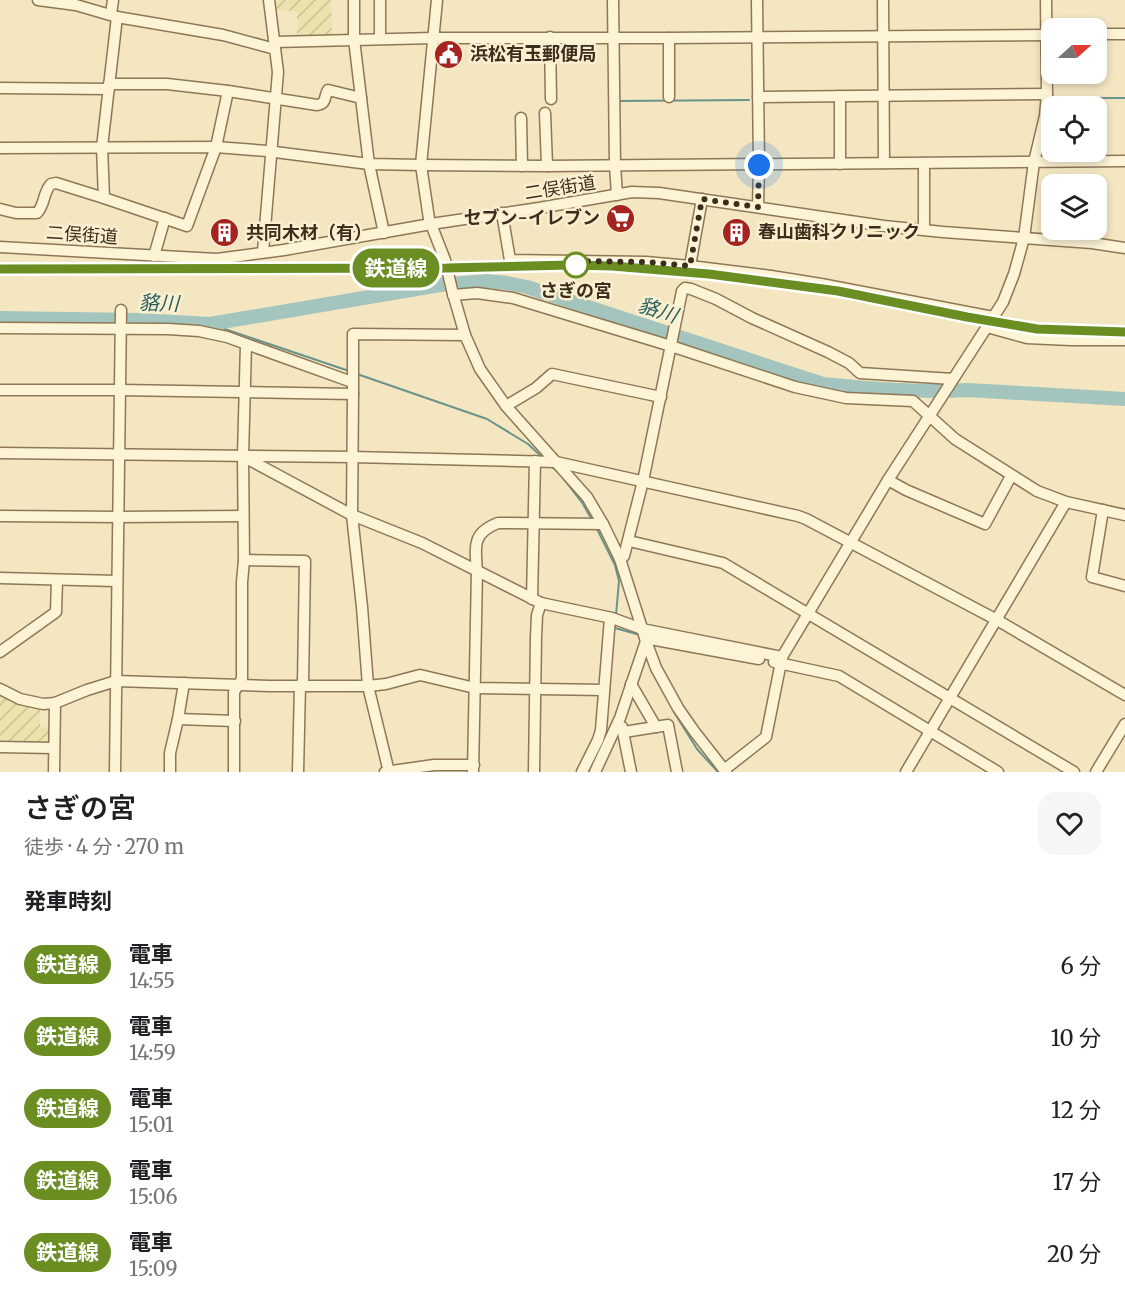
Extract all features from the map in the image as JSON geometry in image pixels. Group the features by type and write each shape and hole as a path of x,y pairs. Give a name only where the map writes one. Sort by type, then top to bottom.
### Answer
{"street":[{"path":"38,0 76,5 114,16 275,45 380,38 1041,35"},
{"path":"104,198 102,147 109,86 113,0"},
{"path":"263,252 278,72 269,0"},
{"path":"354,0 354,39 369,164 384,233"},
{"path":"380,0 380,38"},
{"path":"437,0 421,165 429,219 442,250 465,335 480,369 506,406 587,497 597,524 620,559 656,668 667,690 720,772 766,737 781,660 888,480 1003,302 1024,238 1034,162 1041,134"},
{"path":"613,0 616,195"},
{"path":"757,0 758,207"},
{"path":"883,0 884,164"},
{"path":"1046,0 1048,18"},
{"path":"1107,34 1125,34"},
{"path":"550,37 551,99"},
{"path":"669,38 669,97"},
{"path":"0,88 167,84 319,105 324,102 328,90 361,98"},
{"path":"0,210 37,213 48,187 56,183 187,226 216,147 228,91"},
{"path":"758,97 840,99 884,95 1041,97"},
{"path":"840,99 840,164"},
{"path":"545,112 547,166"},
{"path":"521,118 522,166"},
{"path":"0,148 216,147 369,164 421,165 759,165 1125,161"},
{"path":"924,163 924,230"},
{"name":"二俣街道","path":"0,247 217,259 632,192 659,193 884,226 1092,243 1125,248"},
{"path":"690,266 702,199"},
{"path":"502,213 510,260 646,262 690,266 821,284 993,317"},
{"path":"154,256 165,218"},
{"path":"620,559 624,556 629,541 682,291 685,288 849,363 860,373 948,387"},
{"path":"453,293 490,294 513,298 671,343 795,387 846,398 913,400 955,439 1037,491 1066,502 1125,515"},
{"path":"115,772 121,310"},
{"path":"987,327 1027,338 1125,340"},
{"path":"0,328 199,331 227,337 352,376"},
{"path":"465,335 353,334 352,515 368,686 388,772 434,765 473,769 476,550 480,534 498,523 597,524"},
{"path":"234,772 234,692 242,679 246,344"},
{"path":"506,406 536,388 552,374 661,397"},
{"path":"0,390 353,394"},
{"path":"0,453 554,461 798,516 997,620 1125,695"},
{"path":"243,456 352,515 422,543 537,601 614,619 644,636 781,660 839,676 998,772"},
{"path":"534,772 537,601 534,524 538,461"},
{"path":"888,480 985,524 1011,476"},
{"path":"906,772 1066,502"},
{"path":"1103,510 1092,577 1125,586"},
{"path":"0,516 243,516"},
{"path":"629,541 723,563 1074,772"},
{"path":"244,560 304,561 303,683 300,685 298,772"},
{"path":"0,578 117,581"},
{"path":"2,646 56,612 57,579"},
{"path":"582,772 601,730 614,619"},
{"path":"598,771 620,718 644,636"},
{"path":"0,689 20,699 43,704 55,703 116,681 269,686 368,686 420,675 475,688 604,690"},
{"path":"170,772 170,753 184,683"},
{"path":"631,684 656,727"},
{"path":"54,772 55,703"},
{"path":"620,718 631,772"},
{"path":"178,719 235,721"},
{"path":"1096,772 1125,724"},
{"path":"624,732 668,725 676,772"},
{"path":"0,747 53,748"}],"shaded area":[{"path":"275,0 331,0 332,34 297,36 297,11 276,10"},
{"path":"0,693 40,706 40,727 52,728 49,745 0,744"}],"waterway":[{"path":"1107,98 1125,98"},
{"path":"617,101 749,100"},
{"name":"貉川","path":"0,318 140,320 210,324 440,285 487,281 527,287 823,384 895,390 968,390 1125,399"},
{"path":"210,324 349,371"},
{"path":"357,374 487,419 528,444 542,457"},
{"path":"550,465 559,473"},
{"path":"563,478 592,520"},
{"path":"596,527 615,565 619,581 616,615"},
{"path":"615,624 615,628 640,635"},
{"path":"674,712 697,749 718,772"}],"railway":[{"path":"0,268 612,266 709,274 838,291 1037,329 1125,332"}],"train":[{"name":"鉄道線","path":"0,269 612,266 709,274 838,291 1037,329 1125,332"}],"place":[{"name":"浜松有玉郵便局","path":"449,54"},
{"name":"セブン-イレブン","path":"621,218"},
{"name":"春山歯科クリニック","path":"737,232"},
{"name":"共同木材（有）","path":"225,233"},
{"name":"さぎの宮","path":"576,265"}],"route":[{"path":"576,265 572,261 646,262 690,266 702,199 758,207 759,165"}]}
